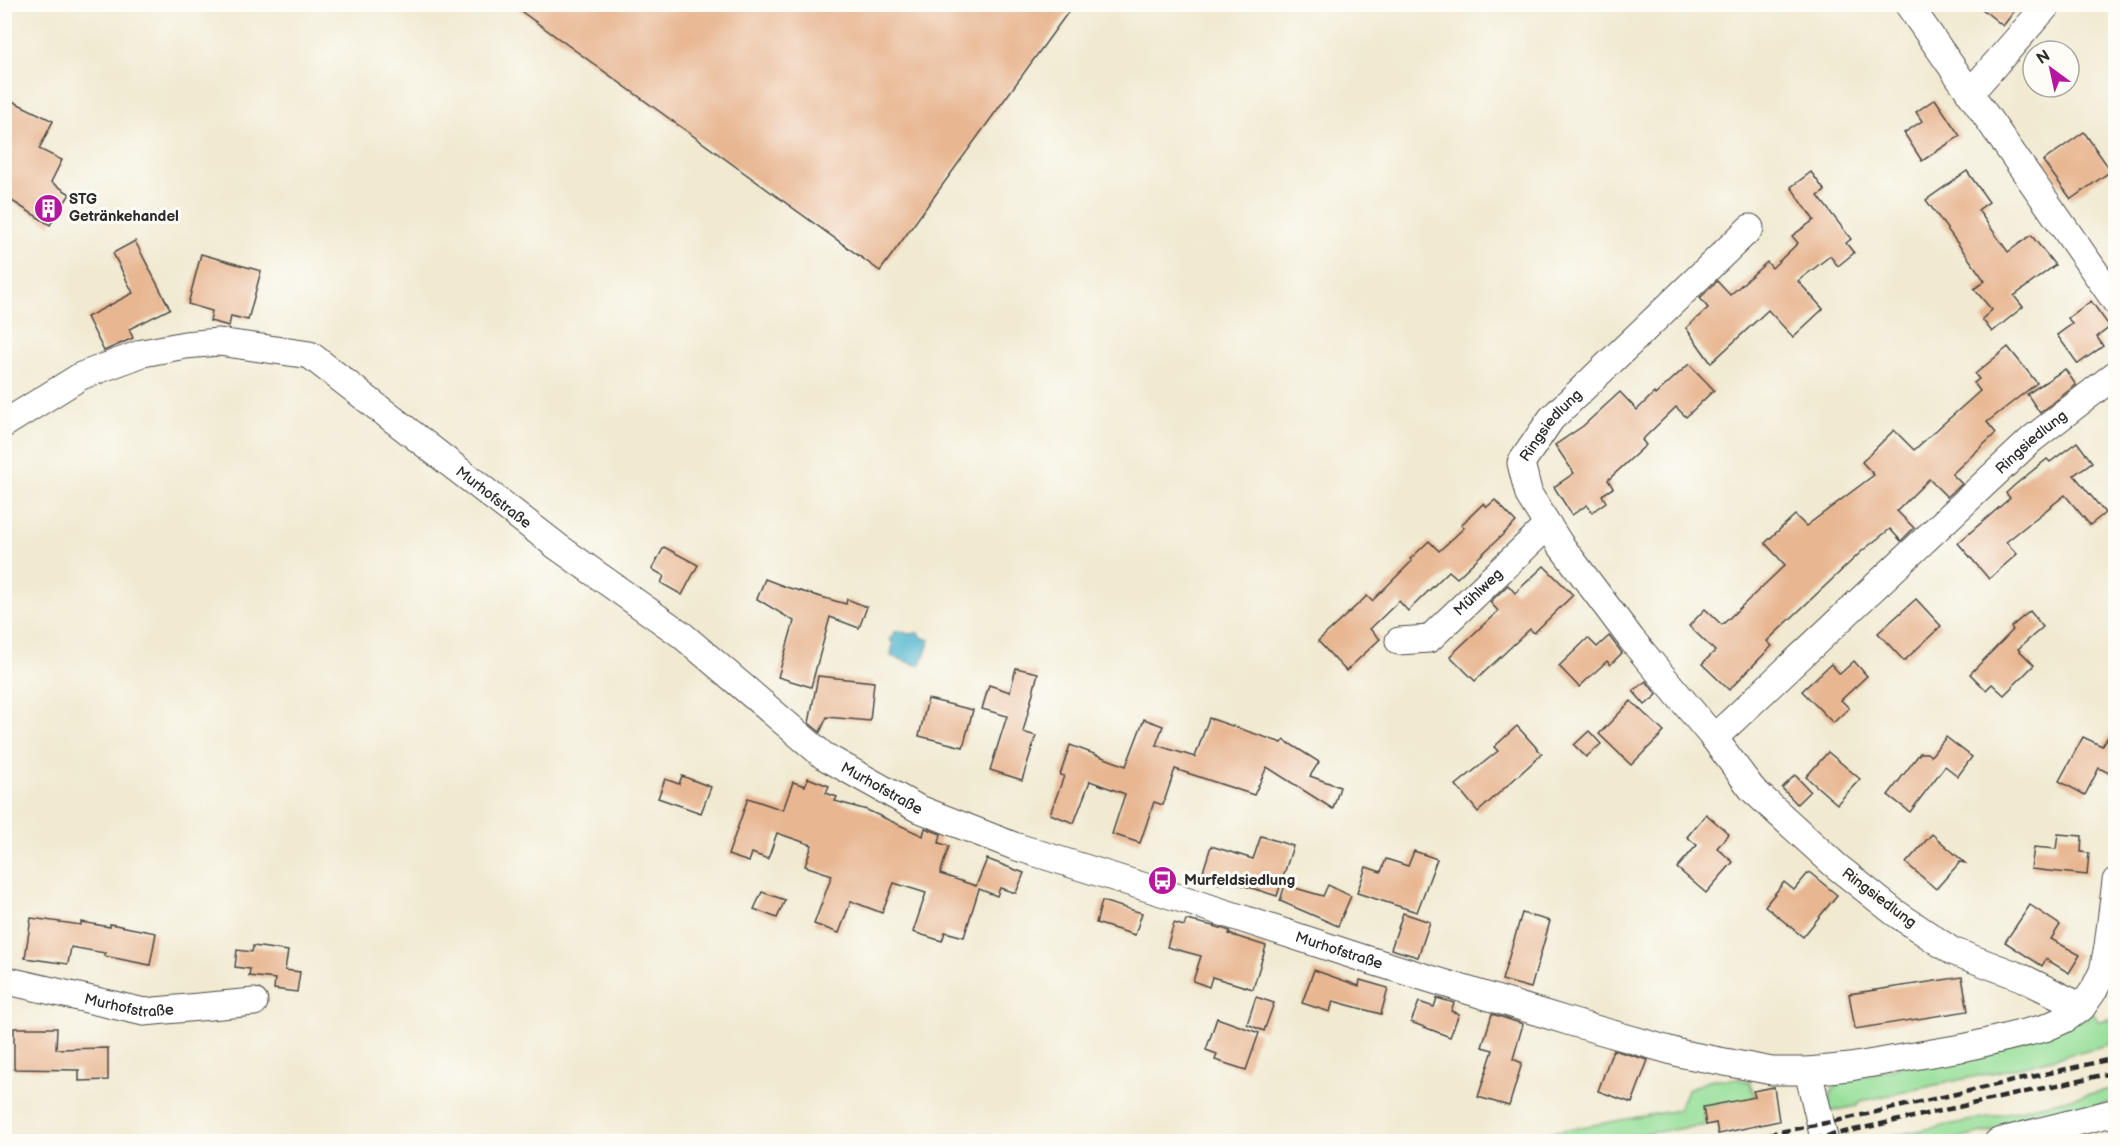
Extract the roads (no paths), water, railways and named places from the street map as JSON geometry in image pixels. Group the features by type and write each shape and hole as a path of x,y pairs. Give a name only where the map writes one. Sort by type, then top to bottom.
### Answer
{"street":[{"path":"1908,4 2115,302"},
{"path":"1970,93 2048,4"},
{"name":"Ringsiedlung","path":"1750,228 1551,418 1521,463 1529,495 1559,543 1632,640 1714,738 1752,789 1835,865 1894,912 1952,951 2021,977 2082,1007"},
{"name":"Murhofstraße","path":"4,424 81,376 143,353 185,345 219,342 310,355 558,547 682,635 824,756 917,808 1014,846 1359,957 1574,1023 1683,1054 1772,1071 1809,1071"},
{"name":"Ringsiedlung","path":"1714,738 2032,439 2115,374"},
{"name":"Mühlweg","path":"1399,641 1429,639 1548,525"},
{"path":"1825,1142 1809,1071 1897,1059 2017,1036 2045,1028 2065,1019 2082,1007 2103,971 2115,881"},
{"name":"Murhofstraße","path":"4,980 144,1012 254,1002"},
{"path":"1998,1142 2115,1112"}],"water":[{"path":"895,632 908,634 918,633 930,640 920,666 891,656 893,644 890,639"}],"railway":[{"path":"1728,1142 1831,1122 2116,1058"},
{"path":"1800,1142 2116,1072"}],"place":[{"name":"STG Getränkehandel","path":"48,208"},
{"name":"Murfeldsiedlung","path":"1163,880"}]}
